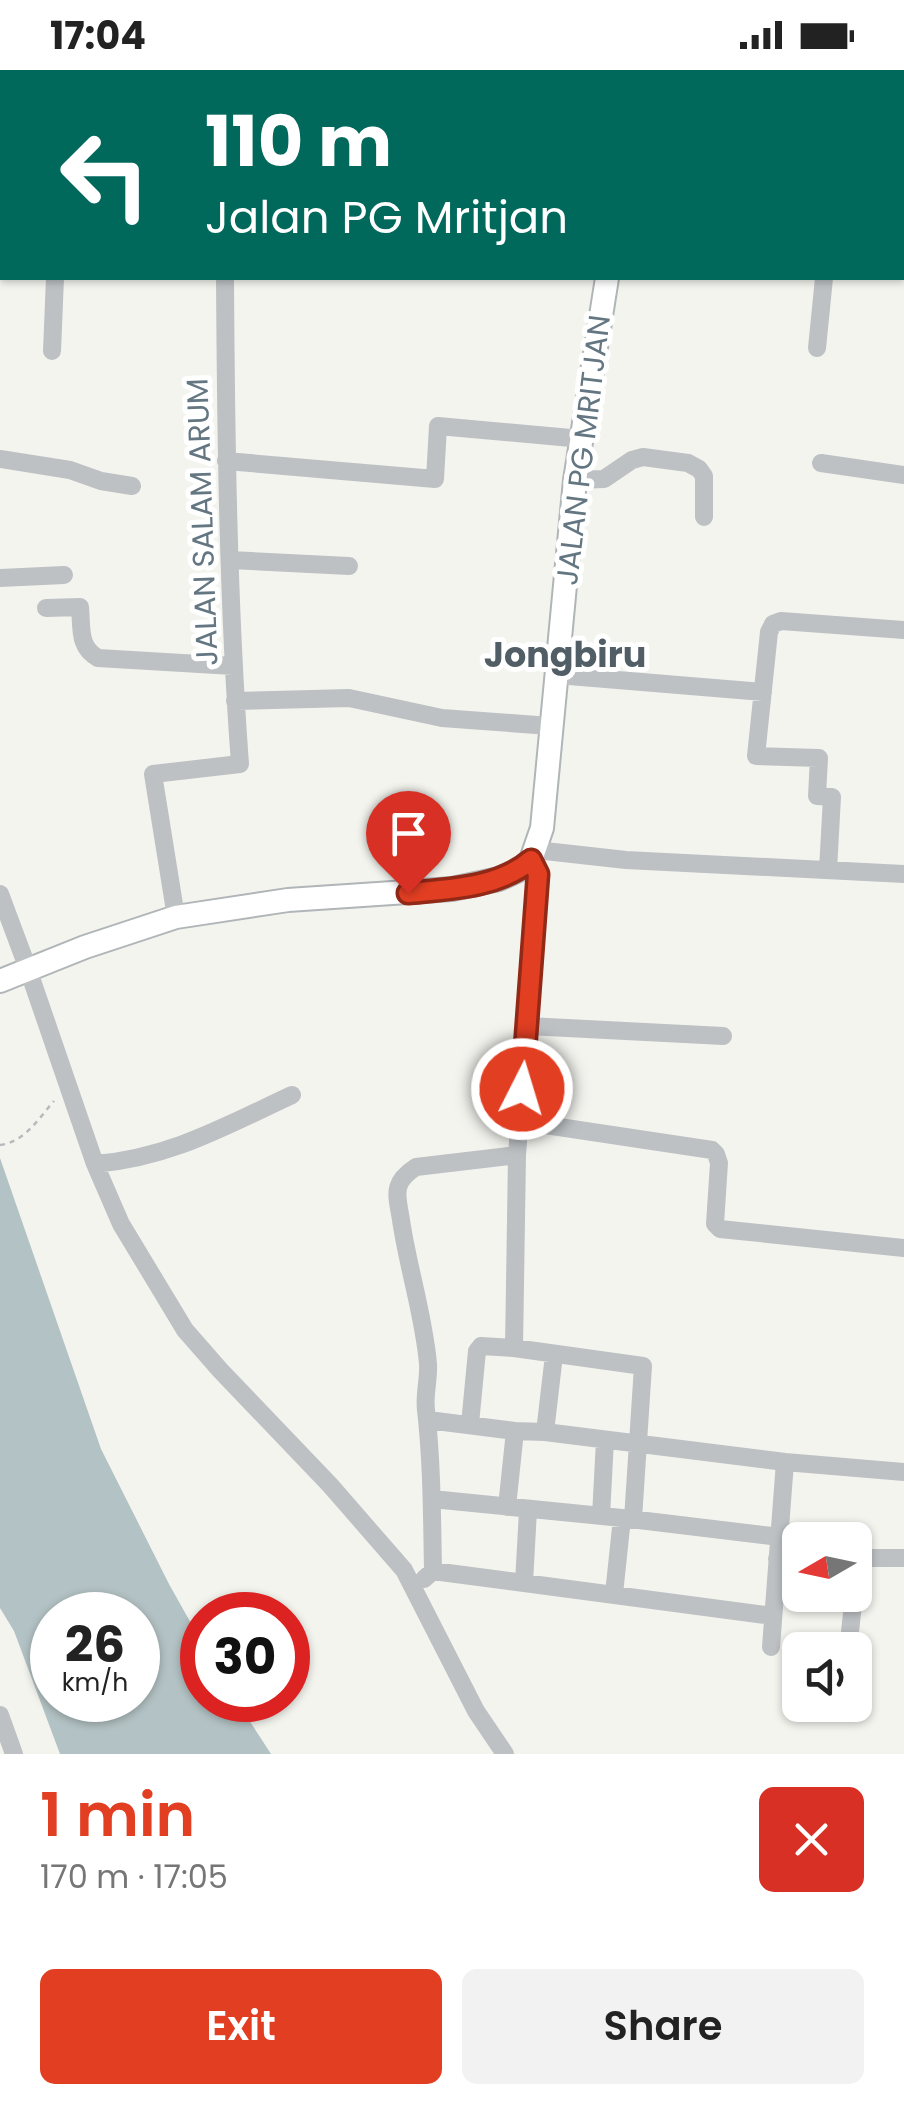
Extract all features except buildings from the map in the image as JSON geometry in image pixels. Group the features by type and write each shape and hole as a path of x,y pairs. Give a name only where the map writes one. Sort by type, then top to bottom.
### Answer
{"main road":[{"name":"JALAN PG MRITJAN","path":"534,855 542,828 575,480 607,280"},
{"path":"19,973 176,917 288,900 452,889 499,879 520,869 534,855"}],"street":[{"path":"52,351 55,280"},
{"name":"JALAN SALAM ARUM","path":"176,917 152,774 240,764 226,461 225,280"},
{"path":"817,348 824,280"},
{"path":"226,461 435,479 438,426 582,438"},
{"path":"575,480 604,480 632,460 643,457 688,464 699,468 704,476 704,517"},
{"path":"0,459 56,458 101,481 132,486"},
{"path":"822,464 904,474"},
{"path":"231,560 349,566"},
{"path":"0,578 64,576"},
{"path":"46,608 80,608 84,646 98,658 233,666"},
{"path":"828,870 832,797 817,796 819,758 756,756 768,632 781,620 904,630"},
{"path":"557,675 763,692"},
{"path":"236,701 349,698 442,718 550,726"},
{"path":"514,1348 517,1154 538,874 534,855 904,874"},
{"path":"0,894 19,973 68,1084 95,1164 121,1224 184,1330 404,1570 476,1711 505,1754"},
{"path":"528,1026 724,1036"},
{"path":"95,1164 148,1157 183,1146 292,1095"},
{"path":"520,1121 712,1150 719,1162 715,1224 720,1229 904,1248"},
{"path":"434,1571 425,1399 428,1367 405,1247 397,1194 399,1182 416,1168 517,1154"},
{"path":"470,1424 481,1346 644,1366 638,1444 614,1594"},
{"path":"545,1432 554,1355"},
{"path":"428,1420 904,1472"},
{"path":"507,1507 515,1431"},
{"path":"601,1516 606,1440"},
{"path":"771,1648 786,1462"},
{"path":"432,1499 628,1519 782,1549"},
{"path":"524,1582 528,1510"},
{"path":"872,1557 904,1558"},
{"path":"414,1587 434,1571 773,1616"},
{"path":"0,1715 14,1754"}],"path":[{"path":"0,1145 22,1138 68,1084"}],"shaded area":[{"path":"0,1158 101,1449 180,1604 180,1722 250,1722 271,1754 60,1754 48,1722 160,1722 160,1592 30,1592 30,1674 14,1631 0,1608"}],"district":[{"name":"Jongbiru","path":"565,654"}],"route":[{"path":"408,893 499,879 531,860 538,874 522,1089"}]}
